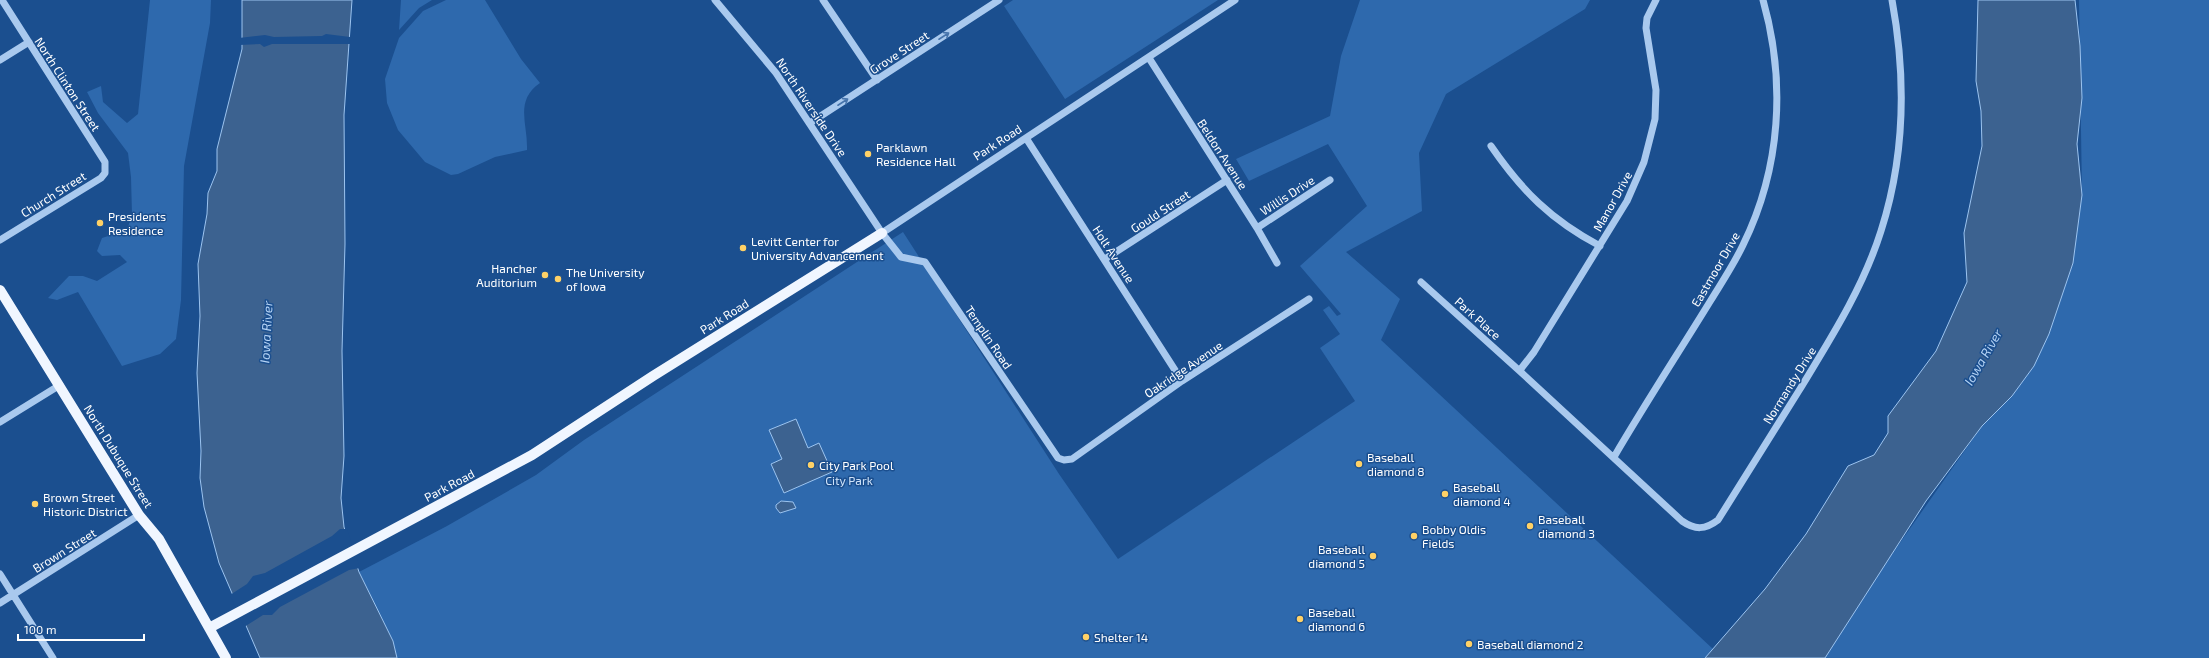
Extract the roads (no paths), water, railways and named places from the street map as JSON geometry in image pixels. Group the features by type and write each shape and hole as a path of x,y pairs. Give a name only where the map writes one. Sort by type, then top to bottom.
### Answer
{"main road":[{"name":"Park Road","path":"211,627 532,455 653,376 882,232"},
{"name":"North Dubuque Street","path":"0,290 139,515 159,538 211,627 226,658"}],"street":[{"name":"North Clinton Street","path":"2,0 105,162 105,173 98,179"},
{"name":"North Riverside Drive","path":"715,0 776,73 882,232"},
{"path":"823,0 876,80"},
{"name":"Grove Street","path":"810,123 999,0"},
{"name":"Park Road","path":"882,232 1149,58 1235,0"},
{"name":"Manor Drive","path":"1520,370 1534,352 1600,246 1635,186 1652,137 1656,90 1646,28 1647,18 1656,0"},
{"name":"Eastmoor Drive","path":"1614,457 1743,245 1762,196 1773,152 1778,93 1773,41 1763,0"},
{"name":"Normandy Drive","path":"1520,370 1682,521 1697,528 1710,526 1718,520 1833,335 1860,287 1882,230 1898,156 1902,88 1900,59 1892,0"},
{"path":"0,60 29,42"},
{"name":"Beldon Avenue","path":"1149,58 1227,180 1277,262"},
{"name":"Holt Avenue","path":"1026,138 1182,381"},
{"path":"1491,146 1515,179 1540,206 1558,221 1600,246"},
{"name":"Church Street","path":"0,240 98,179"},
{"name":"Gould Street","path":"1105,259 1227,180"},
{"name":"Willis Drive","path":"1257,228 1330,180"},
{"name":"Templin Road","path":"882,232 902,257 925,262 1054,454 1064,460 1072,459"},
{"name":"Park Place","path":"1421,282 1520,370"},
{"name":"Oakridge Avenue","path":"1072,459 1182,381 1309,299"},
{"path":"0,422 60,385"},
{"name":"Brown Street","path":"0,603 139,515"},
{"path":"0,574 53,658"}],"water":[{"name":"Iowa River","path":"242,0 352,0 344,115 345,244 342,351 344,456 341,498 344,527 359,572 393,641 397,658 260,658 219,563 204,507 200,478 201,451 197,373 200,316 198,264 207,214 208,193 217,171 217,149 242,49"},
{"name":"Iowa River","path":"1978,0 2075,0 2080,46 2082,98 2077,144 2082,195 2073,263 2049,334 2034,366 2012,396 1982,426 1926,501 1825,658 1705,658 1765,589 1806,534 1848,466 1874,455 1888,433 1888,416 1936,351 1967,282 1964,233 1982,146 1981,111 1976,81"},
{"path":"796,419 808,448 819,443 832,472 784,493 771,464 782,459 769,430"},
{"path":"781,501 793,502 796,508 780,513 776,508 776,505"}],"place":[{"name":"Parklawn Residence Hall","path":"868,154"},
{"name":"Presidents Residence","path":"100,223"},
{"name":"Levitt Center for University Advancement","path":"743,248"},
{"name":"Hancher Auditorium","path":"545,275"},
{"name":"The University of Iowa","path":"558,279"},
{"name":"Baseball diamond 8","path":"1359,464"},
{"name":"City Park Pool","path":"811,465"},
{"name":"Baseball diamond 4","path":"1445,494"},
{"name":"Brown Street Historic District","path":"35,504"},
{"name":"Baseball diamond 3","path":"1530,526"},
{"name":"Bobby Oldis Fields","path":"1414,536"},
{"name":"Baseball diamond 5","path":"1373,556"},
{"name":"Baseball diamond 6","path":"1300,619"},
{"name":"Shelter 14","path":"1086,637"},
{"name":"Baseball diamond 2","path":"1469,644"}],"park label":[{"name":"City Park","path":"849,480"}]}
